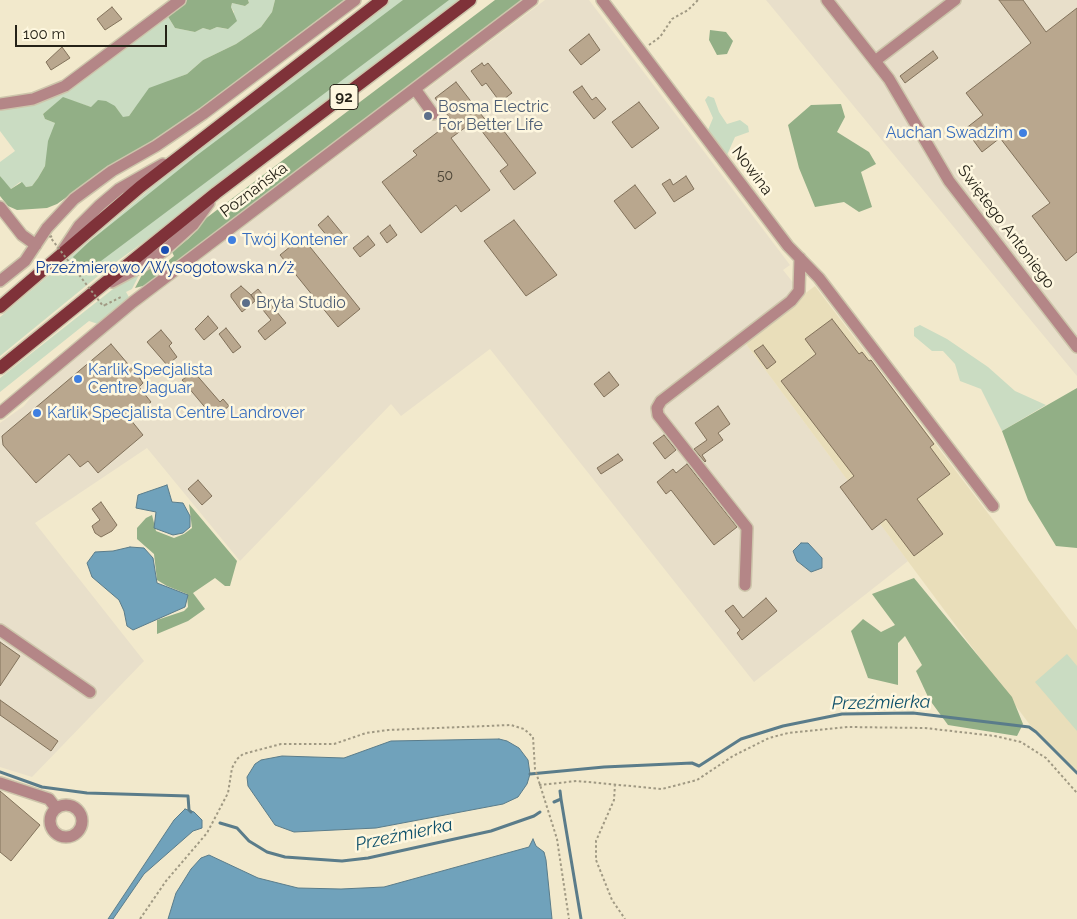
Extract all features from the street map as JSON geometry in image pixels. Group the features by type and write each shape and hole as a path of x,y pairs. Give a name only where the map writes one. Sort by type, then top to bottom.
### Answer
{"main road":[{"path":"0,307 178,157 382,0"},
{"name":"Poznańska","path":"0,368 216,194 470,0"}],"street":[{"path":"0,104 33,99 65,86 180,0"},
{"path":"0,281 25,261 59,213 74,199 112,171 156,146 203,114 355,0"},
{"name":"Poznańska","path":"0,413 133,302 532,0"},
{"name":"Nowina","path":"602,0 782,238 819,278 993,506"},
{"name":"Świętego Antoniego","path":"827,0 888,80 949,181 1077,347"},
{"path":"875,62 955,0"},
{"path":"415,89 433,114"},
{"path":"0,207 22,235 36,245"},
{"path":"744,585 747,528 658,415 658,408 661,401 791,301 799,291 800,258"},
{"path":"0,630 90,692"},
{"path":"0,783 49,799 56,808"}],"path":[{"path":"640,51 660,37 672,19 688,10 698,0"},
{"path":"52,236 50,237 103,306 127,294"},
{"path":"140,919 166,880 207,834 228,793 232,768 236,759 243,754 281,744 334,744 366,733 388,730 510,725 524,729 533,737 535,769 556,839 569,919"},
{"path":"539,785 578,781 662,789 697,780 733,756 769,738 788,733 848,727 925,728 995,736 1021,742 1046,758 1077,793"},
{"path":"615,784 614,800 596,841 596,860 612,900 625,919"}],"shaded area":[{"path":"545,0 589,0 790,265 783,270 799,290 743,340 908,561 754,682 490,349 401,416 391,404 240,561 147,448 35,523 144,661 32,777 0,767 0,423 24,406 50,373"},
{"path":"766,0 1077,0 1077,376"},
{"path":"815,286 1077,630 1077,772 1033,729 743,340"}],"green space":[{"path":"187,0 248,0 249,3 245,6 232,3 231,7 237,21 228,29 217,27 210,30 203,28 195,32 175,28 167,15"},
{"path":"248,0 275,0 272,12 261,27 236,44 203,60 187,74 169,81 135,108 129,116 123,118 115,106 91,107 63,98 43,114 45,119 55,123 45,166 38,178 32,186 26,187 20,182 11,189 3,181 0,176 0,162 15,151 0,131 0,109 33,104 167,15 175,28 195,32 203,28 210,30 217,27 227,29 234,12 231,7 232,3 245,6 249,3"},
{"path":"275,0 344,0 171,131 99,174 57,204 47,208 17,210 8,206 0,196 0,176 11,189 22,182 26,187 32,186 38,178 45,166 48,141 55,123 45,119 43,114 63,97 91,107 98,100 106,101 115,106 123,117 129,116 149,88 187,74 203,60 236,44 261,27 272,12"},
{"path":"390,0 464,0 109,267 0,356 0,317 156,184"},
{"path":"403,0 449,0 85,273 73,257 90,241 196,156"},
{"path":"495,0 525,0 151,284 135,288 144,271 165,258 168,261 174,256 172,252 197,230 201,222"},
{"path":"710,30 726,32 733,41 727,54 717,55 709,40"},
{"path":"708,96 714,98 719,112 727,124 740,120 748,126 749,132 735,137 727,155 708,130 713,118 705,100"},
{"path":"841,104 845,117 837,132 869,152 876,164 861,172 872,207 859,212 844,202 815,207 799,168 788,125 811,105"},
{"path":"141,271 132,289 126,292 130,299 98,324 89,321 0,392 0,378 127,278"},
{"path":"920,325 947,339 988,367 1015,391 1046,405 1002,431 981,389 960,381 955,364 943,351 932,351 914,336 914,328"},
{"path":"1077,388 1077,548 1056,546 1028,500 1002,431"},
{"path":"189,504 237,561 230,586 225,586 215,578 193,593 205,609 188,621 157,634 157,620 184,611 188,607 187,594 157,580 154,554 137,539 137,528 146,518 152,515 156,531 174,538 184,534 192,528"},
{"path":"914,578 1012,697 1023,724 1017,736 948,725 929,699 916,671 922,665 905,636 898,643 898,685 868,678 851,631 863,619 881,632 895,625 872,594"},
{"path":"1067,654 1077,666 1077,731 1035,682"}],"water":[{"path":"167,485 172,502 183,503 190,516 190,527 183,533 173,535 154,528 156,512 136,508 138,495"},
{"path":"801,543 808,543 822,558 822,568 811,572 797,561 793,551"},
{"path":"130,547 144,548 153,558 157,583 188,595 185,607 133,630 127,626 124,611 119,600 92,577 87,563 95,552 113,551"},
{"path":"499,739 519,748 528,760 530,774 527,784 518,797 503,804 376,828 294,832 275,825 248,786 247,777 255,764 261,760 282,756 344,758 391,741"},
{"path":"185,809 194,812 202,820 202,828 193,831 144,874 113,919 108,919 174,820"},
{"path":"533,839 536,846 544,852 546,860 552,919 168,919 176,893 191,869 201,858 209,855 258,878 298,888 384,887 529,847"}],"building":[{"name":"Auchan Swadzim","path":"999,0 1023,0 1046,32 1077,8 1077,252 1066,261 1032,216 1050,203 1000,138 982,152 965,129 983,115 966,93 1031,43"},
{"path":"112,7 122,19 105,30 97,19"},
{"path":"589,34 600,50 581,65 569,50"},
{"path":"62,47 70,58 51,70 46,62"},
{"path":"933,51 938,58 905,83 900,76"},
{"path":"482,63 484,66 488,63 512,93 500,102 486,83 482,86 471,71"},
{"path":"456,82 494,131 500,126 536,173 514,190 500,171 508,165 474,121 451,138 490,190 461,212 456,205 421,233 382,182 417,155 413,151 452,121 435,98"},
{"path":"582,86 592,100 596,97 606,109 594,119 573,92"},
{"path":"639,102 659,128 632,148 612,122"},
{"path":"686,176 694,189 674,202 662,184 670,179 673,185"},
{"path":"635,185 656,213 635,229 614,201"},
{"path":"328,216 346,238 339,244 336,240 333,243 318,225"},
{"path":"514,220 557,275 526,296 484,241"},
{"path":"390,225 397,235 387,243 380,233"},
{"path":"368,236 375,245 360,257 353,248"},
{"path":"302,237 360,309 338,327 280,255"},
{"path":"241,286 255,301 242,312 231,297 231,294"},
{"path":"258,289 286,323 265,340 258,331 271,320 251,295"},
{"path":"208,316 218,328 204,340 195,329"},
{"path":"832,319 859,354 862,352 869,361 871,360 934,444 930,447 950,474 917,499 943,534 914,556 886,519 872,530 840,487 854,476 781,381 816,354 805,339"},
{"path":"226,328 241,347 233,353 219,334"},
{"path":"161,330 172,343 169,346 177,357 167,365 147,342"},
{"path":"111,344 139,377 143,383 139,387 151,402 130,419 143,435 98,473 88,461 80,467 69,454 36,483 3,445 2,436"},
{"path":"763,345 776,362 767,369 754,351"},
{"path":"194,372 220,402 223,399 229,406 214,418 182,380"},
{"path":"609,372 619,385 604,397 594,384"},
{"path":"718,406 730,424 718,433 723,440 702,455 705,462 694,449 707,440 695,423"},
{"path":"664,435 676,450 665,459 653,443"},
{"path":"618,454 623,460 601,474 597,468"},
{"path":"687,464 737,527 714,545 671,490 666,494 657,482 673,469 676,473"},
{"path":"198,480 212,496 202,505 188,489"},
{"path":"101,502 117,525 112,531 101,537 95,533 92,526 100,520 92,509"},
{"path":"766,598 777,611 742,640 737,633 740,630 725,611 733,605 743,618"},
{"path":"0,642 20,656 0,686"},
{"path":"0,700 58,741 51,751 0,715"},
{"path":"0,791 40,825 11,861 0,852"}],"waterway":[{"name":"Przeźmierka","path":"530,774 604,767 692,763 699,766 741,739 783,726 842,714 913,713 1029,727 1077,773"},
{"name":"Przeźmierka","path":"0,772 42,787 87,793 188,796 189,810 191,812"},
{"name":"Przeźmierka","path":"554,802 561,799 560,791"},
{"path":"561,799 581,919"},
{"name":"Przeźmierka","path":"220,823 237,828 249,841 267,852 285,857 342,861 368,858 491,831 534,816 540,812"}],"place":[{"name":"Bosma Electric For Better Life","path":"428,116"},
{"name":"Auchan Swadzim","path":"1023,133"},
{"name":"Twój Kontener","path":"232,240"},
{"name":"Przeźmierowo/Wysogotowska n/ż","path":"165,250"},
{"name":"Bryła Studio","path":"246,303"},
{"name":"Karlik Specjalista Centre Jaguar","path":"78,379"},
{"name":"Karlik Specjalista Centre Landrover","path":"37,413"}]}
